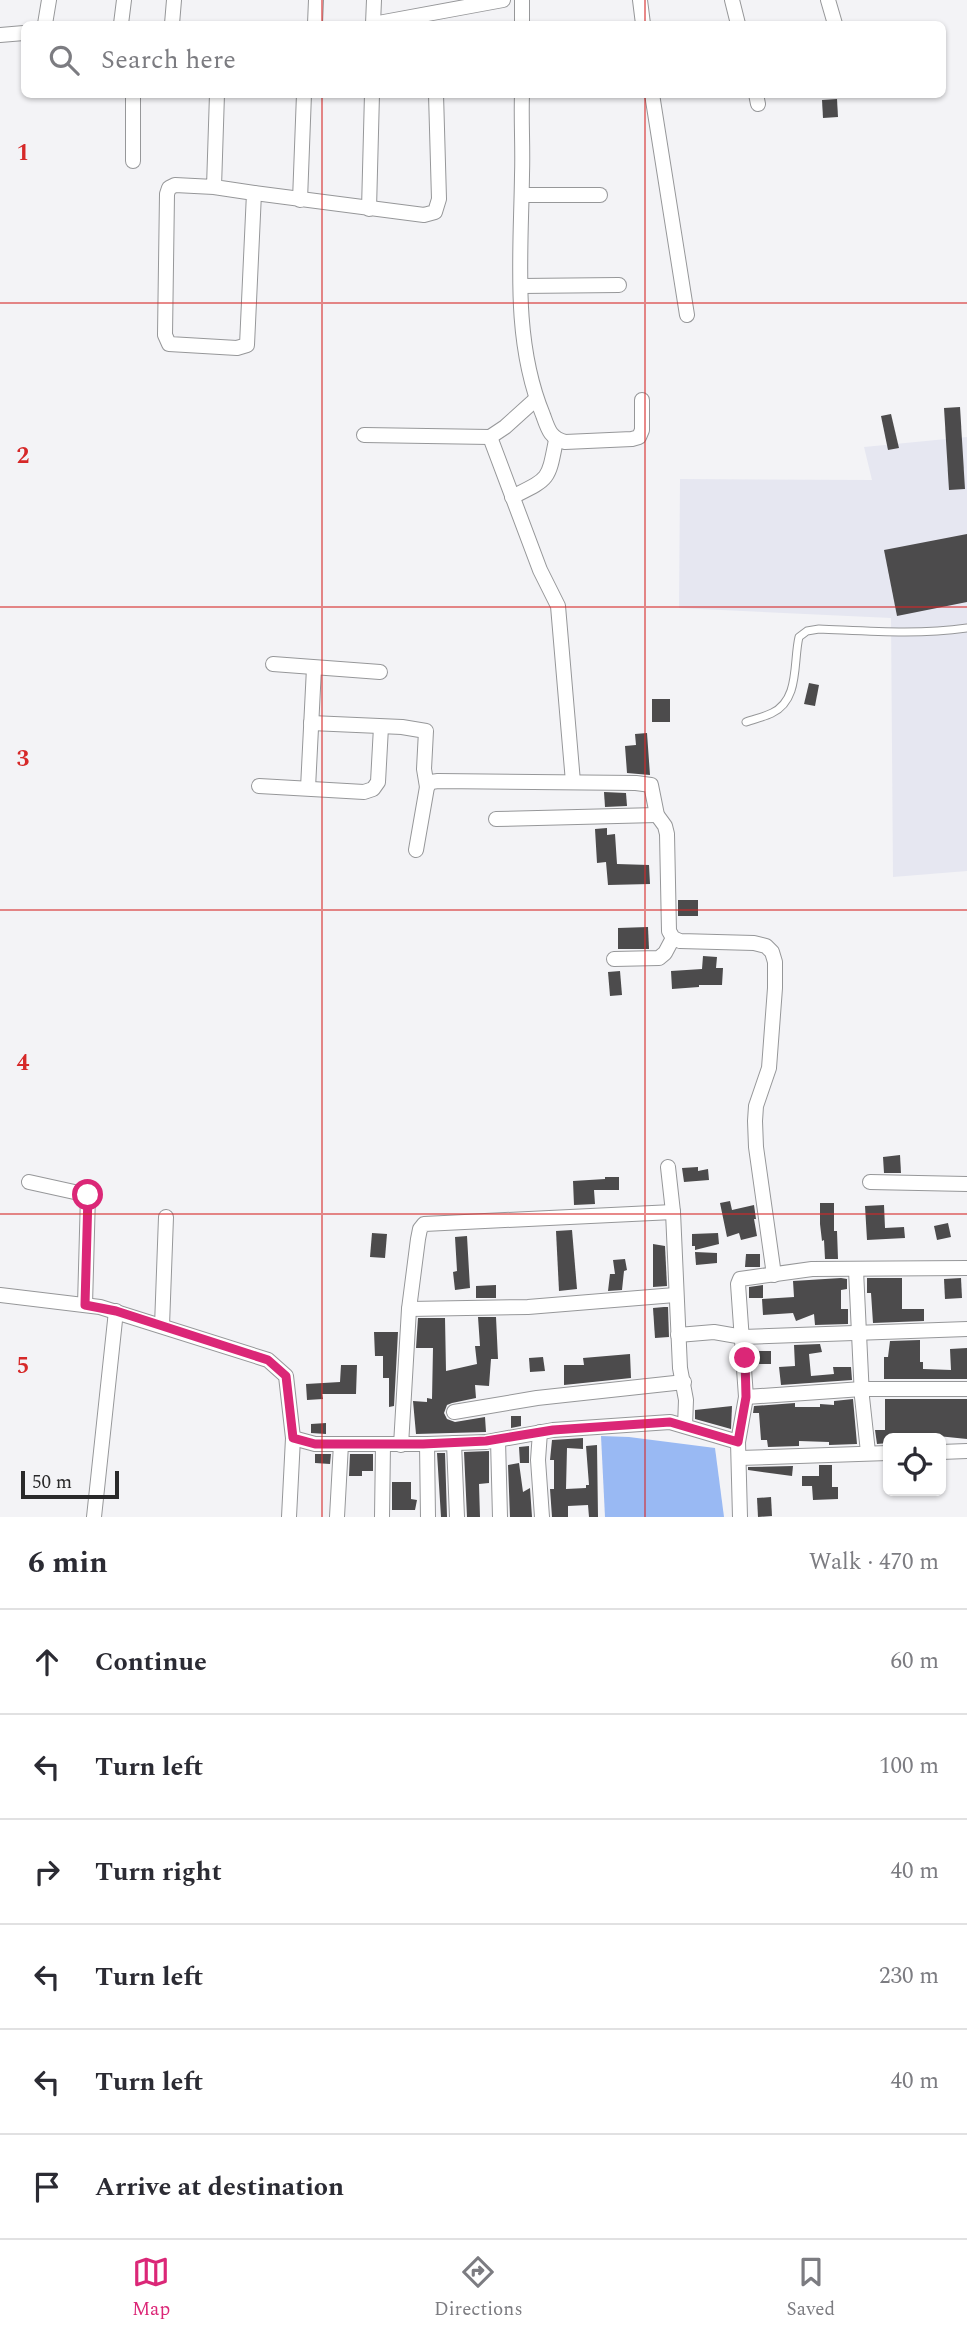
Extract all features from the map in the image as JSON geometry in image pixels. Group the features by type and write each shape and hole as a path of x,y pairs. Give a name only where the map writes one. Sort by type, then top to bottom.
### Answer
{"street":[{"path":"46,21 49,0"},
{"path":"121,21 124,0"},
{"path":"172,21 174,0"},
{"path":"315,21 316,0"},
{"path":"373,21 374,0"},
{"path":"410,21 434,19 503,0"},
{"path":"522,0 522,21"},
{"path":"640,0 643,21"},
{"path":"732,0 737,21"},
{"path":"828,0 834,21"},
{"path":"0,36 21,33"},
{"path":"133,98 133,161"},
{"path":"214,187 217,98"},
{"path":"300,200 304,98"},
{"path":"369,209 372,98"},
{"path":"254,193 247,345 237,348 169,344 165,335 169,188 174,185 214,187 369,209 424,215 435,212 439,200 436,98"},
{"path":"522,98 523,335 536,399 551,435 556,440 565,442 639,437 642,430 642,400"},
{"path":"653,98 687,315"},
{"path":"522,195 600,195"},
{"path":"521,286 620,285"},
{"path":"364,435 491,437 536,399"},
{"path":"491,437 540,570 558,606 573,782"},
{"path":"512,497 540,483 549,475 556,440"},
{"path":"273,664 380,672"},
{"path":"308,789 314,668"},
{"path":"311,723 426,731 424,769 427,787 416,850"},
{"path":"259,786 364,792 373,789 378,782 381,727"},
{"path":"427,787 431,782 438,781 651,785 657,815 667,834 669,931 673,939 680,942 754,943 766,946 772,952 775,988 769,1068 756,1106 755,1121 757,1158 774,1275"},
{"path":"496,819 657,815"},
{"path":"614,959 659,958 673,939"},
{"path":"668,1167 685,1426"},
{"path":"29,1182 88,1195 85,1305"},
{"path":"870,1182 967,1184"},
{"path":"401,1444 409,1309 418,1238 424,1224 673,1212"},
{"path":"162,1326 166,1217"},
{"path":"740,1517 738,1442 746,1397 738,1284 740,1279 811,1269 967,1268"},
{"path":"856,1270 868,1452"},
{"path":"0,1295 116,1311 268,1360 286,1376 293,1438 289,1517"},
{"path":"409,1309 528,1307 675,1295"},
{"path":"94,1517 116,1311"},
{"path":"678,1335 714,1332 743,1337 967,1329"},
{"path":"454,1412 537,1398 684,1382"},
{"path":"746,1397 862,1388 967,1389"},
{"path":"293,1438 315,1444 454,1443 498,1440 540,1432 670,1422 738,1442"},
{"path":"540,1432 538,1460 542,1517"},
{"path":"498,1440 500,1517"},
{"path":"454,1443 457,1517"},
{"path":"337,1517 341,1444"},
{"path":"427,1444 428,1517"},
{"path":"382,1517 383,1445"},
{"path":"946,1452 967,1451"},
{"path":"739,1458 883,1452"}],"lane":[{"path":"746,722 775,712 784,703 791,691 799,637 807,631 818,629 891,633 940,632 967,628"}],"shaded area":[{"path":"967,437 967,871 893,877 891,618 679,608 680,479 872,480 864,447"}],"water":[{"path":"601,1436 715,1448 724,1517 605,1517"}],"building":[{"path":"837,99 838,117 823,118 822,100"},
{"path":"960,407 965,489 949,490 944,408"},
{"path":"891,414 899,448 888,450 881,416"},
{"path":"967,534 967,602 897,616 884,550"},
{"path":"809,683 819,685 815,706 804,704"},
{"path":"652,699 670,699 670,722 652,722"},
{"path":"647,733 650,775 627,773 625,746 636,745 635,734"},
{"path":"604,792 626,793 627,806 605,807"},
{"path":"607,828 607,835 615,834 617,864 649,865 650,884 608,885 606,862 597,863 595,829"},
{"path":"678,900 698,900 698,916 678,916"},
{"path":"648,927 649,949 618,949 618,928"},
{"path":"703,956 717,957 716,968 723,968 722,985 672,989 671,971 702,969"},
{"path":"620,971 622,995 610,996 608,972"},
{"path":"900,1155 901,1173 884,1173 883,1157"},
{"path":"698,1167 698,1171 708,1169 709,1180 684,1182 682,1168"},
{"path":"619,1177 619,1190 594,1190 595,1204 574,1205 573,1181"},
{"path":"730,1201 732,1210 754,1205 757,1236 741,1240 739,1233 727,1237 720,1203"},
{"path":"820,1203 834,1203 838,1259 825,1259"},
{"path":"884,1205 885,1228 904,1227 905,1238 867,1240 865,1206"},
{"path":"948,1223 951,1237 937,1240 934,1226"},
{"path":"572,1230 577,1289 559,1291 556,1231"},
{"path":"372,1233 387,1234 385,1258 370,1257"},
{"path":"718,1233 719,1244 695,1250 695,1246 692,1246 692,1234"},
{"path":"467,1236 470,1288 455,1290 455,1237"},
{"path":"653,1244 665,1246 667,1286 653,1287"},
{"path":"695,1252 717,1253 717,1263 696,1265"},
{"path":"746,1254 760,1254 760,1267 745,1267"},
{"path":"625,1259 627,1270 624,1271 622,1290 608,1291 610,1274 615,1274 613,1260"},
{"path":"867,1278 902,1278 902,1309 924,1309 924,1321 873,1323"},
{"path":"961,1278 962,1298 945,1299 944,1279"},
{"path":"847,1279 847,1289 841,1290 841,1309 848,1309 848,1324 815,1325 814,1314 796,1321 793,1313 763,1315 762,1299 794,1297 793,1281"},
{"path":"496,1285 496,1298 476,1298 476,1286"},
{"path":"763,1285 763,1298 749,1298 749,1287"},
{"path":"668,1307 669,1337 655,1338 653,1308"},
{"path":"478,1317 496,1317 498,1359 491,1359 489,1386 475,1385 476,1398 447,1405 444,1413 447,1419 455,1422 485,1417 486,1432 416,1434 413,1401 427,1402 427,1398 432,1399 433,1348 416,1348 418,1318 445,1318 446,1371 477,1364 475,1346 480,1346"},
{"path":"374,1332 398,1332 394,1406 389,1407 389,1378 383,1378 383,1356 375,1356"},
{"path":"920,1340 920,1362 923,1362 923,1369 951,1370 950,1349 967,1348 967,1379 884,1379 884,1357 888,1357 890,1341"},
{"path":"820,1344 822,1352 809,1354 811,1376 834,1374 833,1367 851,1367 852,1380 781,1385 779,1367 795,1366 794,1345"},
{"path":"759,1351 771,1351 771,1364 759,1364"},
{"path":"630,1354 631,1378 564,1385 564,1365 584,1365 583,1358"},
{"path":"543,1357 545,1371 530,1372 529,1358"},
{"path":"341,1365 357,1365 356,1394 322,1394 323,1399 307,1400 306,1384 340,1382"},
{"path":"853,1399 857,1444 829,1445 829,1442 799,1441 799,1446 768,1447 767,1440 761,1440 759,1413 753,1413 754,1406 795,1403 795,1407 820,1407 820,1404 834,1405 834,1401"},
{"path":"885,1399 967,1399 967,1439 946,1437 946,1433 883,1433 883,1443 877,1444 875,1430 885,1430"},
{"path":"732,1406 731,1429 695,1419 695,1410"},
{"path":"511,1416 521,1416 521,1426 511,1428"},
{"path":"326,1423 326,1434 311,1433 311,1424"},
{"path":"583,1438 583,1449 567,1448 566,1489 586,1488 586,1485 589,1485 586,1446 597,1445 598,1517 589,1517 588,1505 568,1506 568,1517 552,1517 552,1440"},
{"path":"529,1446 529,1463 520,1463 519,1447"},
{"path":"489,1451 489,1483 479,1484 480,1517 467,1517 464,1452"},
{"path":"437,1453 445,1453 447,1517 441,1517"},
{"path":"315,1454 331,1454 330,1464 315,1463"},
{"path":"350,1454 373,1454 373,1471 362,1471 362,1476 349,1476"},
{"path":"519,1463 523,1492 530,1488 532,1517 510,1517 508,1465"},
{"path":"819,1465 832,1465 832,1487 838,1487 838,1499 813,1500 812,1486 802,1486 802,1476 819,1476"},
{"path":"793,1466 792,1476 748,1470 748,1467"},
{"path":"392,1482 411,1482 411,1499 417,1500 415,1510 392,1510"},
{"path":"771,1497 772,1516 758,1517 757,1498"}],"route":[{"path":"88,1195 85,1305 116,1311 236,1352 268,1360 286,1376 293,1438 315,1444 486,1441 553,1430 670,1422 738,1442 746,1397 745,1358"}]}
